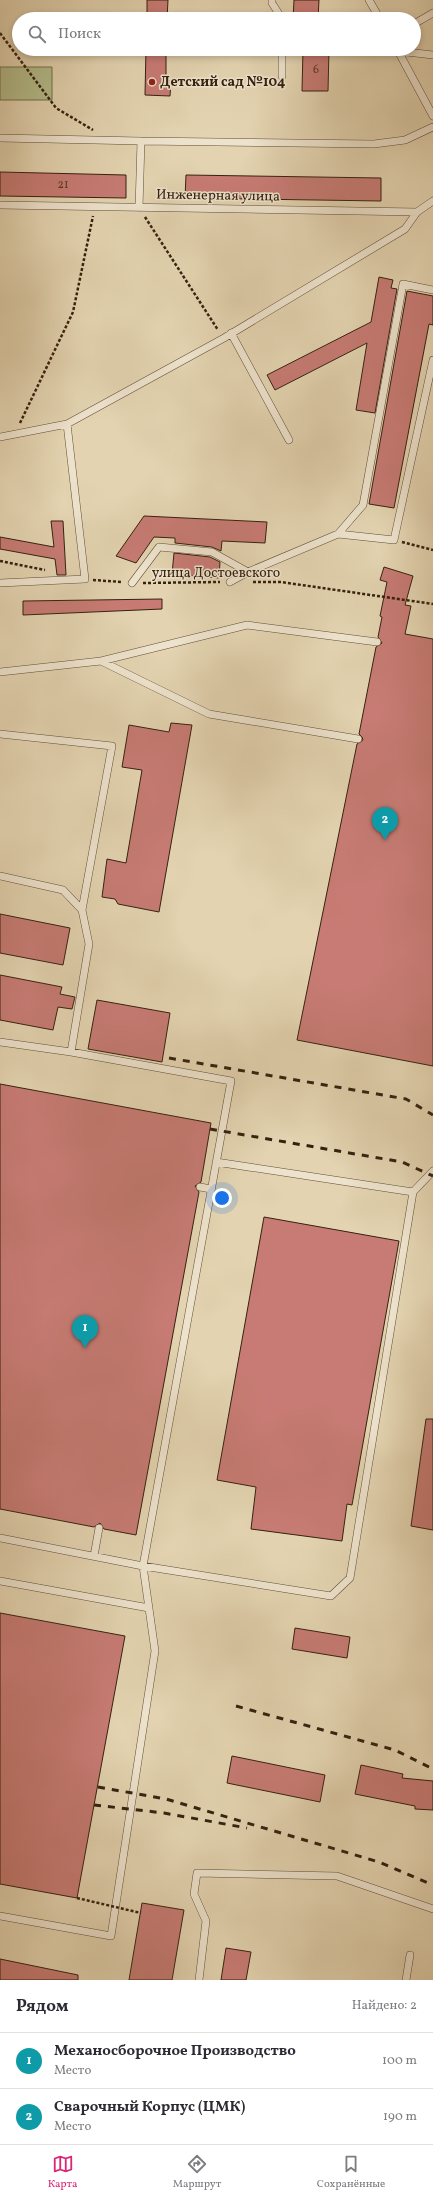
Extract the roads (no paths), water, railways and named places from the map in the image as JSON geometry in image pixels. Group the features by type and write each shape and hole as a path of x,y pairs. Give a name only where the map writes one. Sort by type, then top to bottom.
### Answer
{"lane":[{"path":"272,0 272,3 278,12"},
{"path":"369,0 376,12"},
{"path":"421,20 433,13"},
{"path":"421,53 433,55"},
{"path":"282,56 282,76"},
{"path":"401,56 433,116"},
{"path":"0,138 374,144 404,140 433,127"},
{"path":"139,208 141,141"},
{"path":"0,437 14,436 67,424 224,338 405,229 417,212 433,201"},
{"name":"Инженерная улица","path":"0,205 94,208 417,212"},
{"path":"230,582 248,572 338,534 363,505 403,284 433,290"},
{"path":"231,333 288,440"},
{"path":"338,534 394,540 433,360"},
{"path":"0,583 85,579 67,424"},
{"path":"132,583 159,547 212,552 248,572"},
{"path":"0,672 101,661 247,625 377,642"},
{"path":"101,661 209,714 358,739"},
{"path":"0,734 112,746 82,910 89,944 71,1052"},
{"path":"0,876 63,890 82,910"},
{"path":"0,1042 71,1052 231,1081 143,1566 155,1651 111,1936 0,1916"},
{"path":"216,1162 413,1192"},
{"path":"0,1538 143,1566 331,1596 350,1578 413,1192 433,1171"},
{"path":"200,1187 212,1189"},
{"path":"94,1556 99,1528"},
{"path":"0,1581 149,1608"},
{"path":"199,1980 206,1922 194,1894 197,1873 337,1876 433,1909"},
{"path":"406,1980 410,1955"}],"railway":[{"path":"169,1058 406,1099 433,1115"},
{"path":"210,1129 402,1162 433,1176"},
{"path":"236,1706 395,1750 433,1769"},
{"path":"98,1787 166,1799 379,1862 433,1885"},
{"path":"94,1805 164,1813 247,1828"}],"place":[{"name":"Детский сад №104","path":"152,82"},
{"name":"Сварочный Корпус (ЦМК)","path":"385,840"},
{"name":"Механосборочное Производство","path":"85,1348"}]}
